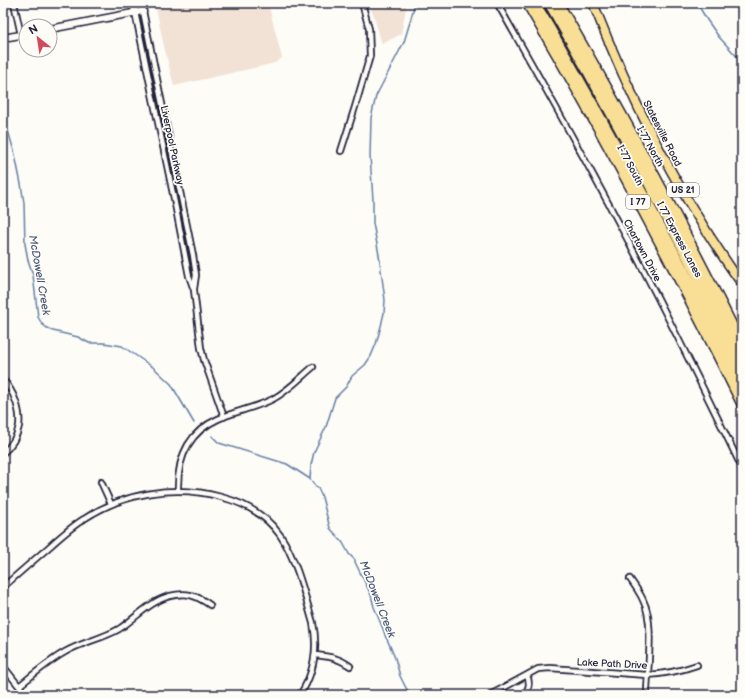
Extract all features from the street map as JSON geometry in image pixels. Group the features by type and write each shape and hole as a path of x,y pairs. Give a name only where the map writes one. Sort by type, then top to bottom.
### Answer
{"highway":[{"name":"I-77 South","path":"527,3 627,180 742,404"},
{"name":"I 77 Express Lanes","path":"535,3 596,109 663,231 742,384"},
{"name":"I 77 Express Lanes","path":"549,3 648,182 742,365"},
{"name":"I-77 North","path":"558,3 596,68 652,171 742,344"},
{"path":"733,326 742,353"}],"main road":[{"name":"Statesville Road","path":"593,3 628,86 662,152 696,213 742,284"}],"street":[{"path":"14,3 18,18"},
{"name":"Liverpool Parkway","path":"133,3 174,199 188,276 194,290"},
{"name":"Liverpool Parkway","path":"142,3 193,255 196,274 194,290 203,354 224,417"},
{"path":"341,151 370,56 369,29 362,3"},
{"name":"Chartown Drive","path":"497,3 645,273 742,468"},
{"path":"58,27 143,10"},
{"path":"3,38 18,35"},
{"path":"178,491 178,470 182,457 188,444 201,429 224,417 262,404 274,398 288,389 313,367"},
{"path":"3,380 14,398 19,426 9,448 3,454"},
{"path":"101,482 111,504"},
{"path":"3,587 72,527 111,504 145,494 178,491 207,494 242,504 256,511 278,532 290,553 311,617 314,631 315,655 311,673 300,695"},
{"path":"630,579 644,601 648,613 650,628 647,695"},
{"path":"19,686 65,652 113,632 151,604 162,598 177,595 192,595 199,597 210,605"},
{"path":"315,655 337,658 350,666"},
{"name":"Lake Path Drive","path":"490,695 538,669 550,668 659,675 679,671 697,665"},
{"path":"3,666 26,695"},
{"path":"523,695 527,692 529,687 527,674"}],"shaded area":[{"path":"155,3 268,3 282,58 275,63 174,86"},
{"path":"369,3 407,3 401,34 382,44"}],"waterway":[{"path":"310,479 314,452 326,427 335,398 346,387 352,376 365,365 371,356 376,344 384,313 385,300 373,223 370,156 371,118 376,96 404,42 415,3"},
{"path":"697,3 719,37 742,62"},
{"name":"McDowell Creek","path":"3,111 14,150 21,184 24,203 25,244 33,275 38,317 42,324 53,331 78,337 89,343 104,343 122,346 154,368 171,384 194,423"},
{"name":"McDowell Creek","path":"212,436 219,443 287,464 310,479 318,488 322,497 330,528 355,560 371,595 374,607 395,658 400,676 406,688 412,695"}]}
